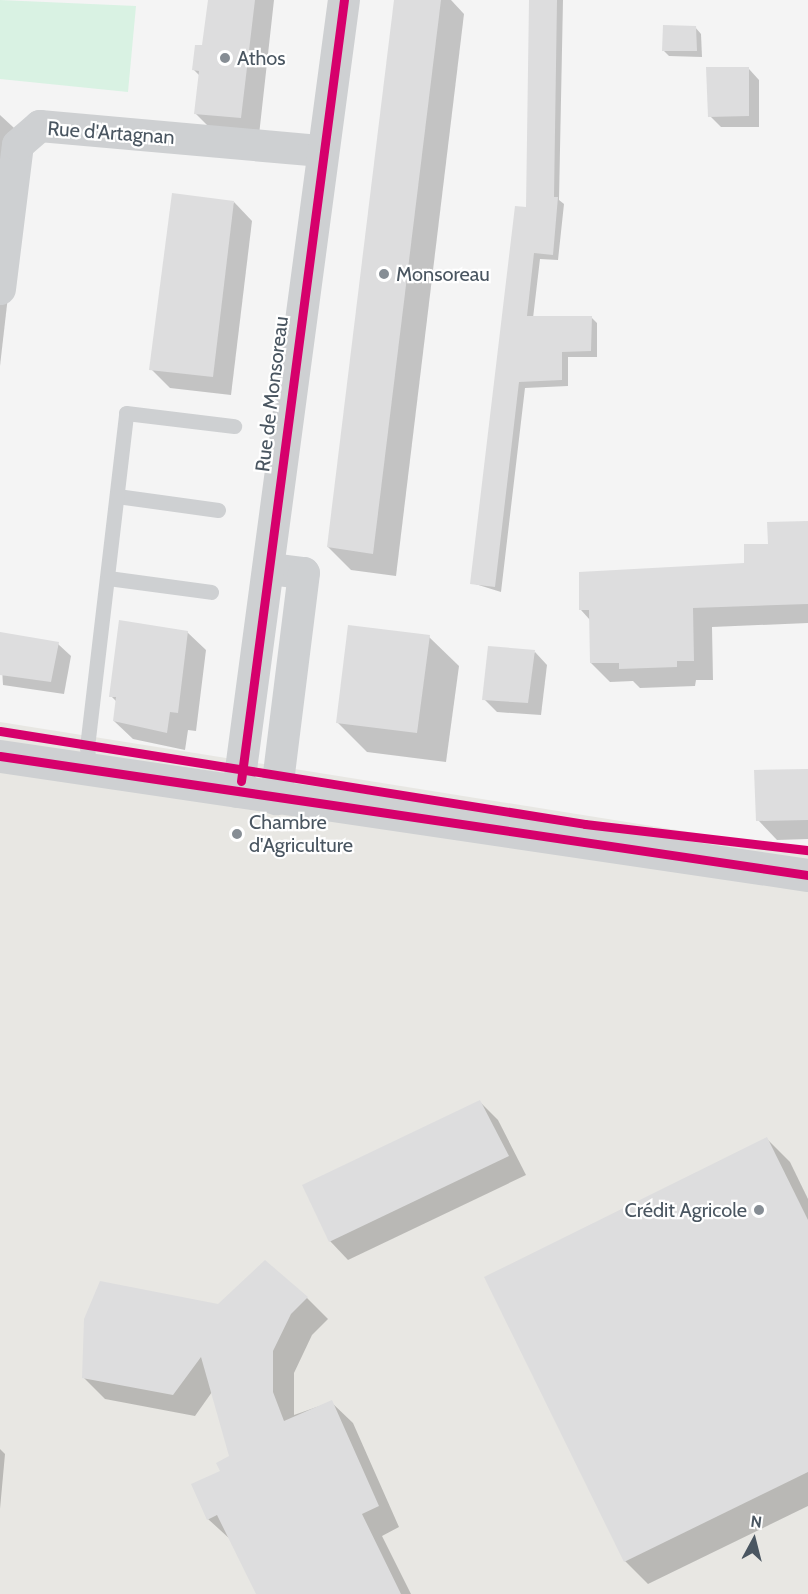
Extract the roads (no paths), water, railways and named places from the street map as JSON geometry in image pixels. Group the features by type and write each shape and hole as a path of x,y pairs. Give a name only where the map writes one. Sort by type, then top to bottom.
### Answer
{"street":[{"name":"Rue de Monsoreau","path":"238,792 270,569 320,151 344,0"},
{"name":"Rue d'Artagnan","path":"0,289 18,145 40,126 320,151"},
{"path":"270,569 304,573 276,799"},
{"path":"0,756 276,799 808,875"}],"lane":[{"path":"89,769 87,747 126,413 234,426"},
{"path":"117,496 218,510"},
{"path":"108,578 211,592"}],"place":[{"name":"Athos","path":"225,58"},
{"name":"Monsoreau","path":"384,274"},
{"name":"Chambre d'Agriculture","path":"237,834"},
{"name":"Crédit Agricole","path":"759,1210"}]}
